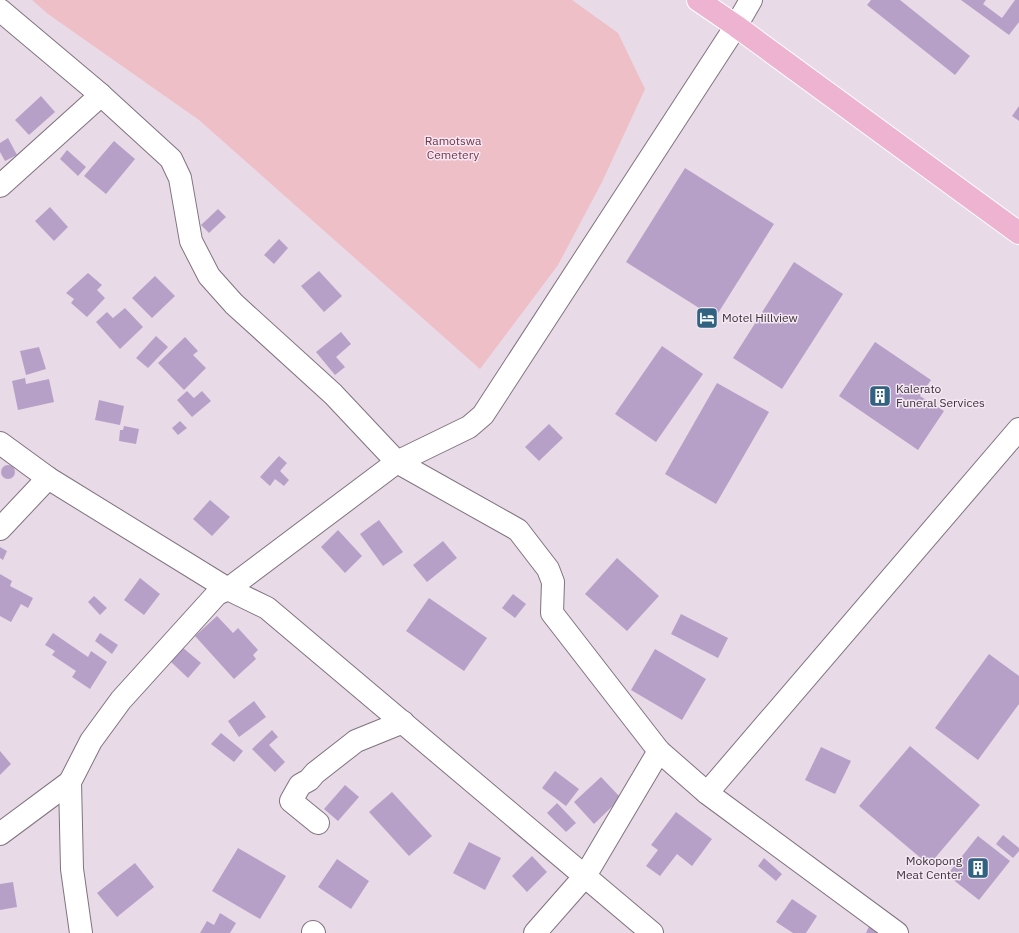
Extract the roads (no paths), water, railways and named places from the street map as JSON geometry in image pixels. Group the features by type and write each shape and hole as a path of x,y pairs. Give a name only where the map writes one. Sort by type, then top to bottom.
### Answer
{"main road":[{"path":"698,0 736,26 1019,233"}],"street":[{"path":"0,834 70,782 91,741 121,700 217,594 228,588 397,462 468,427 483,415 736,26 751,0"},
{"path":"0,10 101,95 171,159 180,178 191,241 209,276 234,304 333,394 397,462 518,530 548,569 553,587 551,603 552,613 658,751 707,793 897,933"},
{"path":"0,186 101,95"},
{"path":"707,793 1019,429"},
{"path":"0,443 48,478 228,588 267,608 652,933"},
{"path":"0,529 48,478"},
{"path":"318,823 291,801 300,785 309,780 315,773 356,741 403,722"},
{"path":"536,933 586,876 658,751"},
{"path":"70,782 72,870 81,933"}],"place":[{"name":"Motel Hillview","path":"707,318"},
{"name":"Kalerato Funeral Services","path":"880,396"},
{"name":"Mokopong Meat Center","path":"978,868"}],"park label":[{"name":"Ramotswa Cemetery","path":"453,148"}]}
